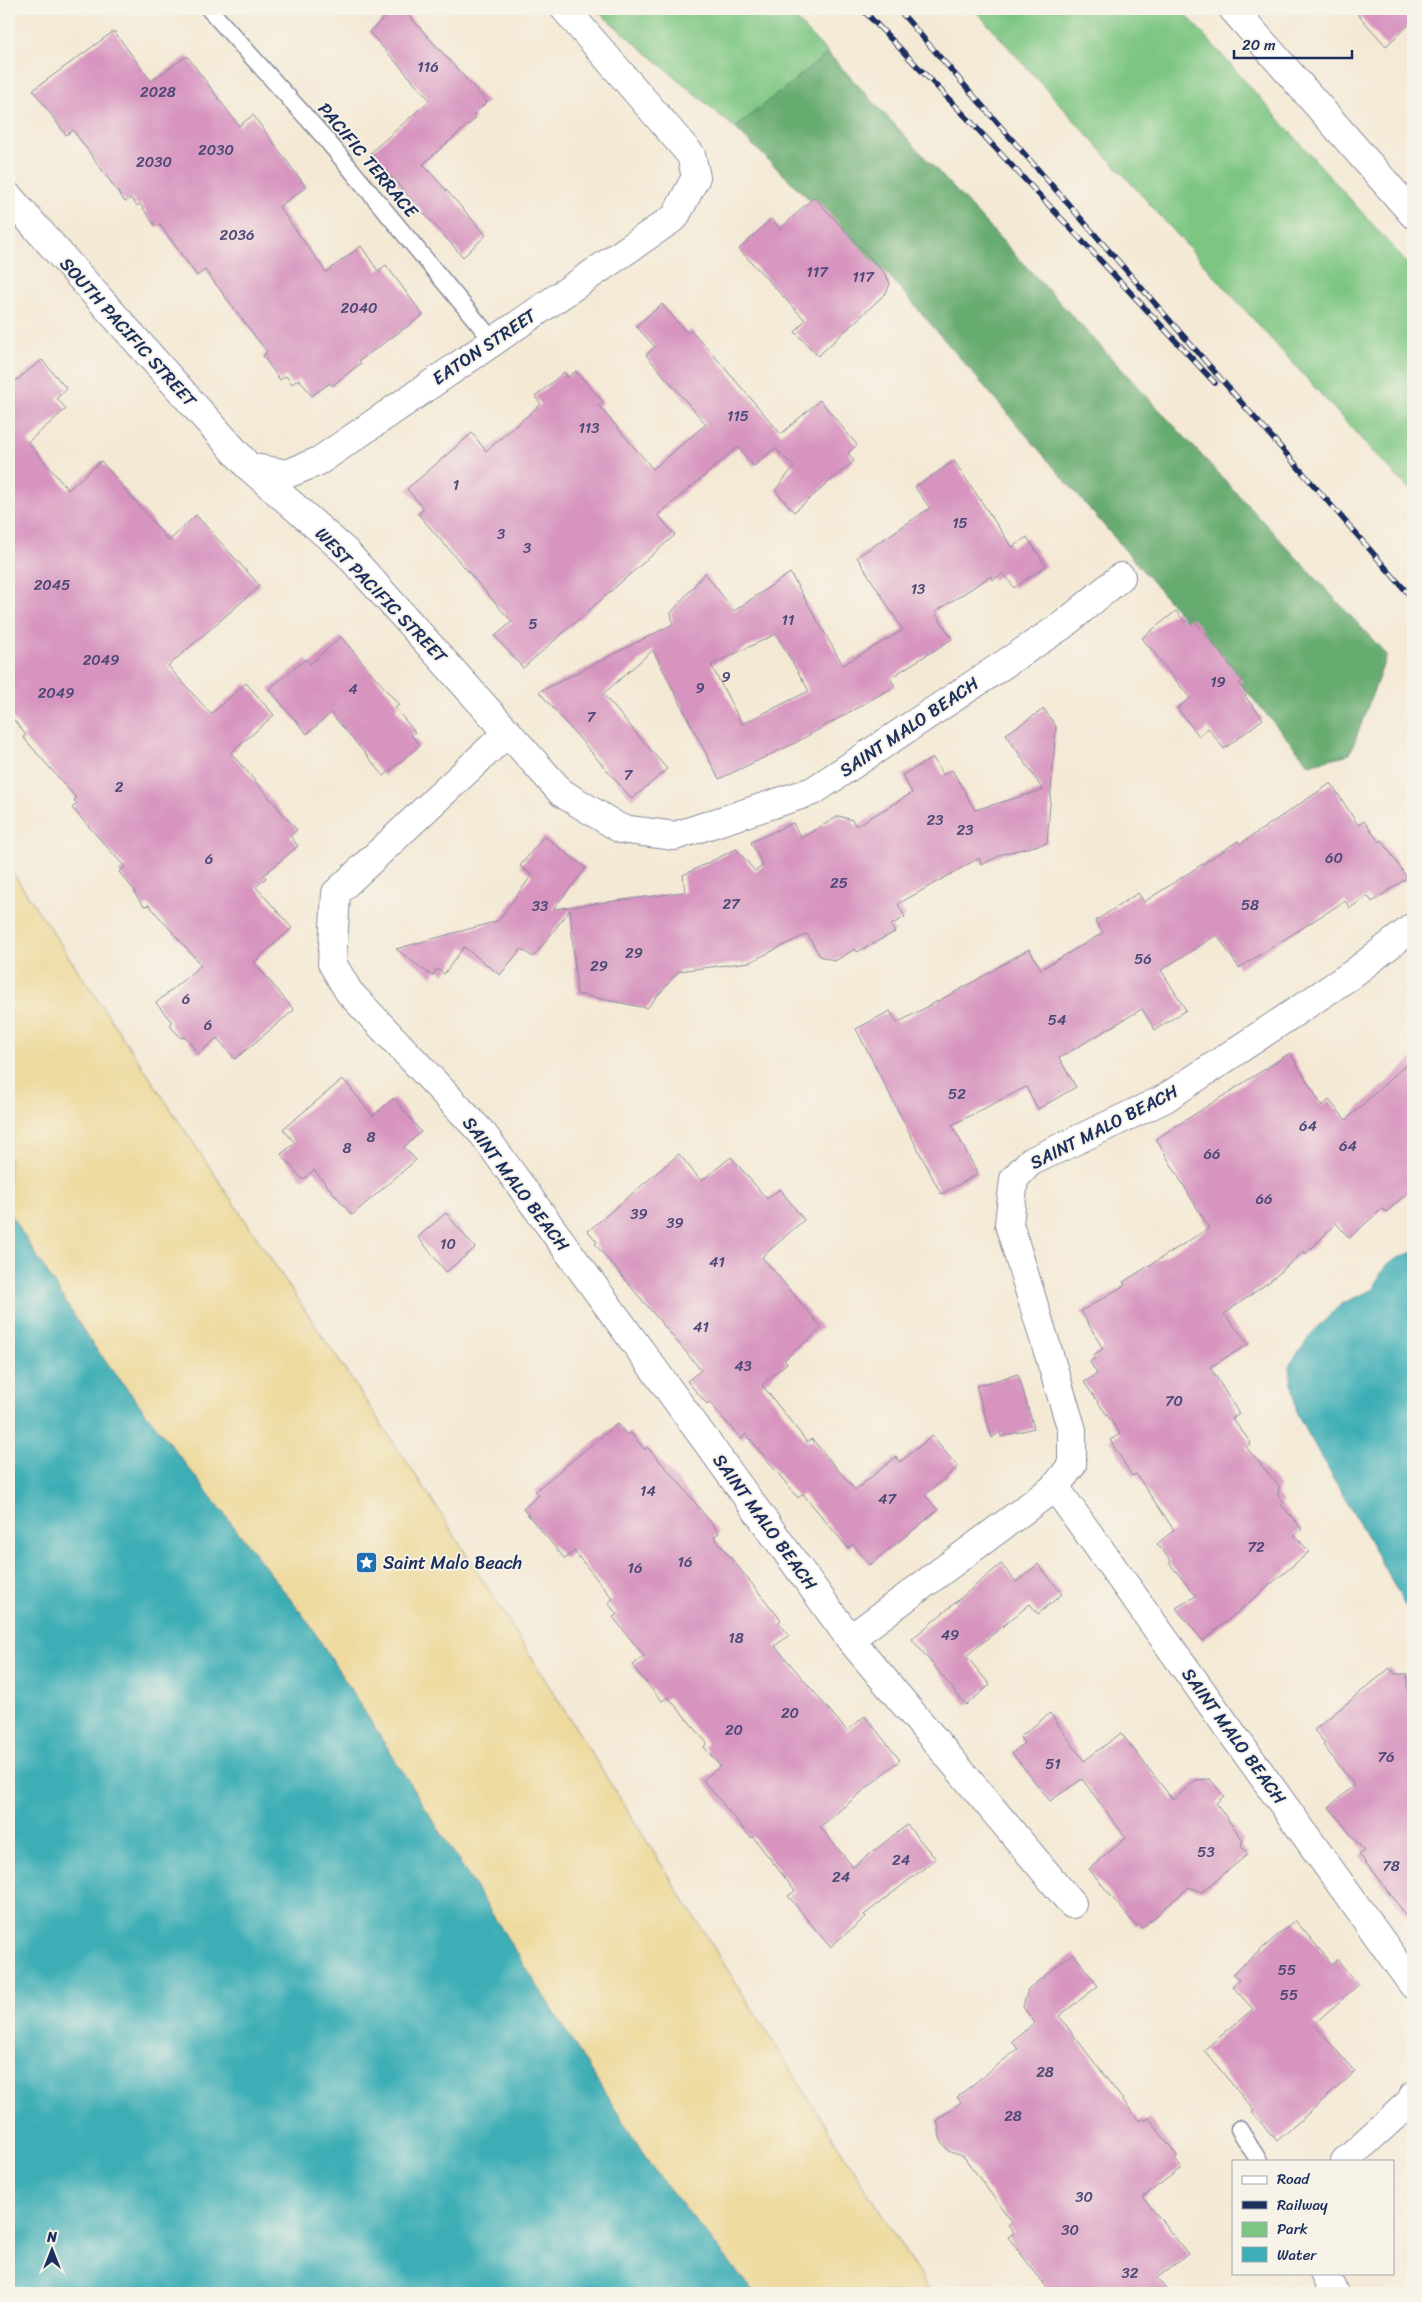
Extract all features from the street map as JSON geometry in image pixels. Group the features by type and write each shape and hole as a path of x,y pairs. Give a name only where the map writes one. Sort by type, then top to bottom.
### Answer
{"street":[{"name":"EATON STREET","path":"248,466 288,474 319,460 675,217 696,177 691,155 565,9"},
{"path":"1233,9 1413,214"},
{"name":"SOUTH PACIFIC STREET","path":"9,197 248,466"},
{"name":"WEST PACIFIC STREET","path":"248,466 346,552 562,794 621,829 675,836"},
{"name":"SAINT MALO BEACH","path":"675,836 813,791 1063,625 1121,577"},
{"name":"SAINT MALO BEACH","path":"508,732 336,893 332,963 349,992 482,1134 850,1638 1072,1904"},
{"name":"SAINT MALO BEACH","path":"850,1638 1055,1487 1072,1465 1072,1430 1009,1224 1014,1178 1030,1162 1164,1099 1350,975 1413,927"},
{"name":"SAINT MALO BEACH","path":"1055,1487 1413,1985"},
{"path":"1346,2160 1411,2101 1413,2096"},
{"path":"1324,2274 1334,2293"}],"lane":[{"name":"PACIFIC TERRACE","path":"209,9 324,137 493,341"},
{"path":"1239,2128 1258,2160"}],"green space":[{"path":"595,9 786,9 828,53 735,128"},
{"path":"974,9 1181,9 1413,270 1413,493 1372,451"},
{"path":"828,53 1387,655 1350,754 1309,764 892,279 735,128"}],"sand":[{"name":"Saint Malo Beach","path":"9,867 434,1503 931,2293 754,2293 651,2166 308,1622 90,1341 9,1212"}],"water":[{"path":"9,1212 90,1341 308,1622 651,2166 754,2293 9,2293"},
{"path":"1413,1252 1413,1619 1297,1414 1289,1366 1313,1332 1341,1304 1374,1289 1388,1264 1397,1258"}],"building":[{"path":"394,9 403,9 487,102 473,115 476,118 423,164 486,235 463,257 370,153 430,100 369,32"},
{"path":"1353,9 1413,9 1413,21 1386,46"},
{"path":"114,31 151,81 187,56 239,126 253,115 306,187 279,207 326,272 361,246 378,271 386,265 423,315 359,361 361,363 332,386 330,383 312,396 299,379 292,384 286,376 280,380 263,356 267,352 205,270 197,276 160,225 156,227 140,204 137,206 131,198 125,202 73,130 66,135 33,90"},
{"path":"814,197 886,275 890,284 886,293 818,356 795,332 805,320 739,249 771,219 780,229"},
{"path":"662,304 687,333 691,330 781,434 820,400 857,445 848,453 854,461 794,512 775,490 794,467 775,448 754,466 738,447 658,515 675,535 523,668 495,636 512,622 418,514 424,509 407,489 472,433 486,451 541,404 535,397 564,372 568,377 576,371 603,402 599,406 653,469 706,424 646,355 655,347 636,326"},
{"path":"42,360 67,389 57,398 66,409 28,442 68,490 101,461 169,541 196,515 260,586 168,666 211,714 246,683 274,715 231,753 297,830 290,836 298,846 264,875 266,878 256,887 292,928 254,962 294,1010 235,1059 217,1038 199,1054 185,1037 181,1038 171,1027 171,1021 156,1003 201,965 149,905 144,906 135,894 135,891 119,872 125,867 72,808 77,803 74,800 76,798 23,737 26,735 9,714 9,386"},
{"path":"954,461 1012,547 1027,537 1046,566 1014,588 1004,573 993,580 991,576 935,612 952,639 890,678 895,686 795,743 719,779 653,650 603,694 667,769 632,799 539,692 673,624 671,613 705,573 734,611 790,573 843,665 903,630 857,557 930,508 915,487","holes":["776,634 809,691 742,724 711,665"]},
{"path":"1176,611 1185,622 1192,617 1243,681 1239,684 1247,694 1245,696 1263,719 1224,749 1208,728 1199,736 1177,708 1190,698 1142,638"},
{"path":"341,637 399,705 395,708 415,732 411,735 420,745 384,776 331,713 307,734 269,689 306,659 310,664"},
{"path":"1044,709 1056,726 1047,843 1002,854 982,865 979,858 898,904 905,917 891,925 895,932 857,952 855,949 835,961 820,956 807,934 750,962 679,971 647,1008 577,994 570,910 533,957 521,949 500,975 464,947 444,974 437,969 432,976 396,949 498,921 532,875 520,866 544,836 586,868 553,909 685,892 683,875 736,849 755,871 763,866 751,842 793,823 801,838 839,816 852,820 856,826 912,793 902,775 933,758 943,775 952,770 975,810 1043,790 1006,734"},
{"path":"1331,783 1358,825 1364,821 1379,842 1382,840 1407,878 1372,902 1368,896 1350,908 1345,901 1239,968 1217,935 1161,970 1186,1010 1155,1030 1142,1009 1059,1058 1076,1087 1038,1109 1026,1087 952,1125 978,1174 941,1194 856,1029 890,1011 897,1023 968,985 1029,949 1041,969 1103,933 1095,921 1138,893 1144,902 1238,841 1240,844"},
{"path":"1290,1053 1322,1106 1329,1100 1346,1120 1413,1058 1413,1188 1386,1212 1382,1209 1349,1238 1336,1223 1306,1254 1304,1251 1269,1282 1224,1314 1249,1344 1210,1367 1239,1414 1232,1418 1251,1443 1246,1447 1279,1486 1278,1495 1284,1502 1281,1504 1302,1529 1295,1535 1309,1552 1203,1641 1176,1608 1196,1596 1169,1563 1171,1561 1157,1544 1174,1530 1136,1474 1132,1476 1110,1440 1120,1434 1084,1382 1097,1374 1090,1362 1095,1358 1093,1355 1103,1349 1081,1311 1125,1285 1123,1282 1209,1228 1156,1139"},
{"path":"343,1079 373,1116 394,1098 421,1132 404,1147 416,1160 352,1215 314,1170 303,1180 281,1154 295,1143 283,1129"},
{"path":"679,1154 701,1181 731,1157 767,1199 780,1189 804,1220 762,1257 822,1328 784,1360 787,1363 762,1385 807,1442 812,1439 855,1490 896,1457 900,1462 932,1436 958,1467 925,1495 938,1510 870,1565 853,1544 848,1548 803,1494 798,1498 746,1434 741,1439 709,1402 707,1404 687,1381 701,1370 595,1244 597,1242 588,1231"},
{"path":"446,1213 475,1248 446,1272 418,1237"},
{"path":"1018,1374 1034,1428 1001,1437 1000,1432 992,1438 976,1386"},
{"path":"617,1424 627,1435 630,1432 645,1450 647,1447 677,1480 719,1533 714,1537 781,1620 778,1622 789,1635 775,1646 847,1731 865,1716 900,1760 820,1827 853,1867 907,1825 936,1859 864,1915 866,1917 830,1947 788,1896 795,1891 753,1837 750,1837 703,1780 720,1766 704,1747 707,1743 668,1697 662,1701 638,1673 633,1665 644,1656 613,1617 617,1614 608,1603 613,1599 574,1551 565,1559 523,1509 539,1495 535,1491"},
{"path":"1001,1564 1016,1582 1038,1564 1062,1594 1038,1614 1030,1604 966,1656 990,1685 966,1705 912,1639"},
{"path":"1390,1668 1395,1674 1407,1674 1407,1688 1413,1696 1413,1924 1359,1854 1364,1851 1329,1807 1354,1785 1323,1745 1325,1743 1314,1730"},
{"path":"1050,1713 1084,1761 1121,1733 1173,1800 1196,1780 1210,1779 1224,1796 1216,1803 1243,1840 1241,1846 1248,1854 1202,1892 1189,1887 1142,1928 1138,1924 1136,1926 1089,1869 1126,1838 1082,1779 1050,1801 1012,1753 1024,1743 1020,1737"},
{"path":"1295,1920 1332,1964 1337,1959 1358,1985 1314,2024 1355,2072 1277,2141 1204,2050 1253,2009 1232,1986 1239,1980 1233,1974"},
{"path":"1073,1953 1098,1986 1059,2016 1139,2121 1143,2118 1145,2121 1149,2118 1178,2157 1175,2159 1181,2168 1143,2197 1188,2254 1157,2278 1169,2293 1051,2293 1008,2237 1014,2233 1008,2226 1012,2222 964,2157 948,2151 940,2138 937,2120 961,2102 957,2097 1018,2049 1012,2041 1035,2023 1023,2007 1028,1989"}],"railway":[{"path":"862,9 971,122 1215,383"},
{"path":"898,9 1413,599"}],"place":[{"name":"Saint Malo Beach","path":"367,1563"}]}
